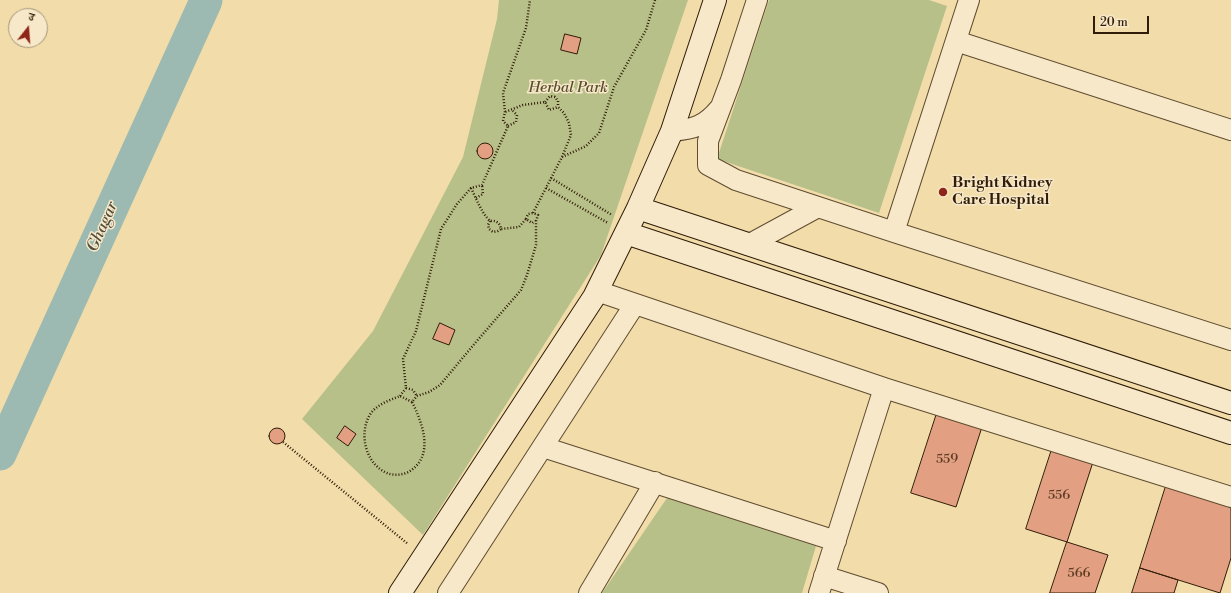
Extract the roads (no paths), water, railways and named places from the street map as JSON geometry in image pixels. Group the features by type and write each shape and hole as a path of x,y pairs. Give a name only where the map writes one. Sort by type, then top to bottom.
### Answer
{"street":[{"path":"400,593 598,291 672,131 715,0"},
{"path":"756,0 721,108 708,141 708,165 736,180 1231,340"},
{"path":"894,232 969,0"},
{"path":"956,41 1231,130"},
{"path":"672,131 685,130 703,125 721,108"},
{"path":"748,245 818,207"},
{"path":"631,222 748,245 1231,403"},
{"path":"631,222 1231,433"},
{"path":"598,291 884,388 1231,497"},
{"path":"448,593 635,304"},
{"path":"878,593 822,584 884,388"},
{"path":"543,447 836,541"},
{"path":"589,593 655,482"}],"waterway":[{"name":"Ghagar","path":"0,454 206,0"}],"place":[{"name":"Bright Kidney Care Hospital","path":"943,192"}],"park label":[{"name":"Herbal Park","path":"568,88"}]}
